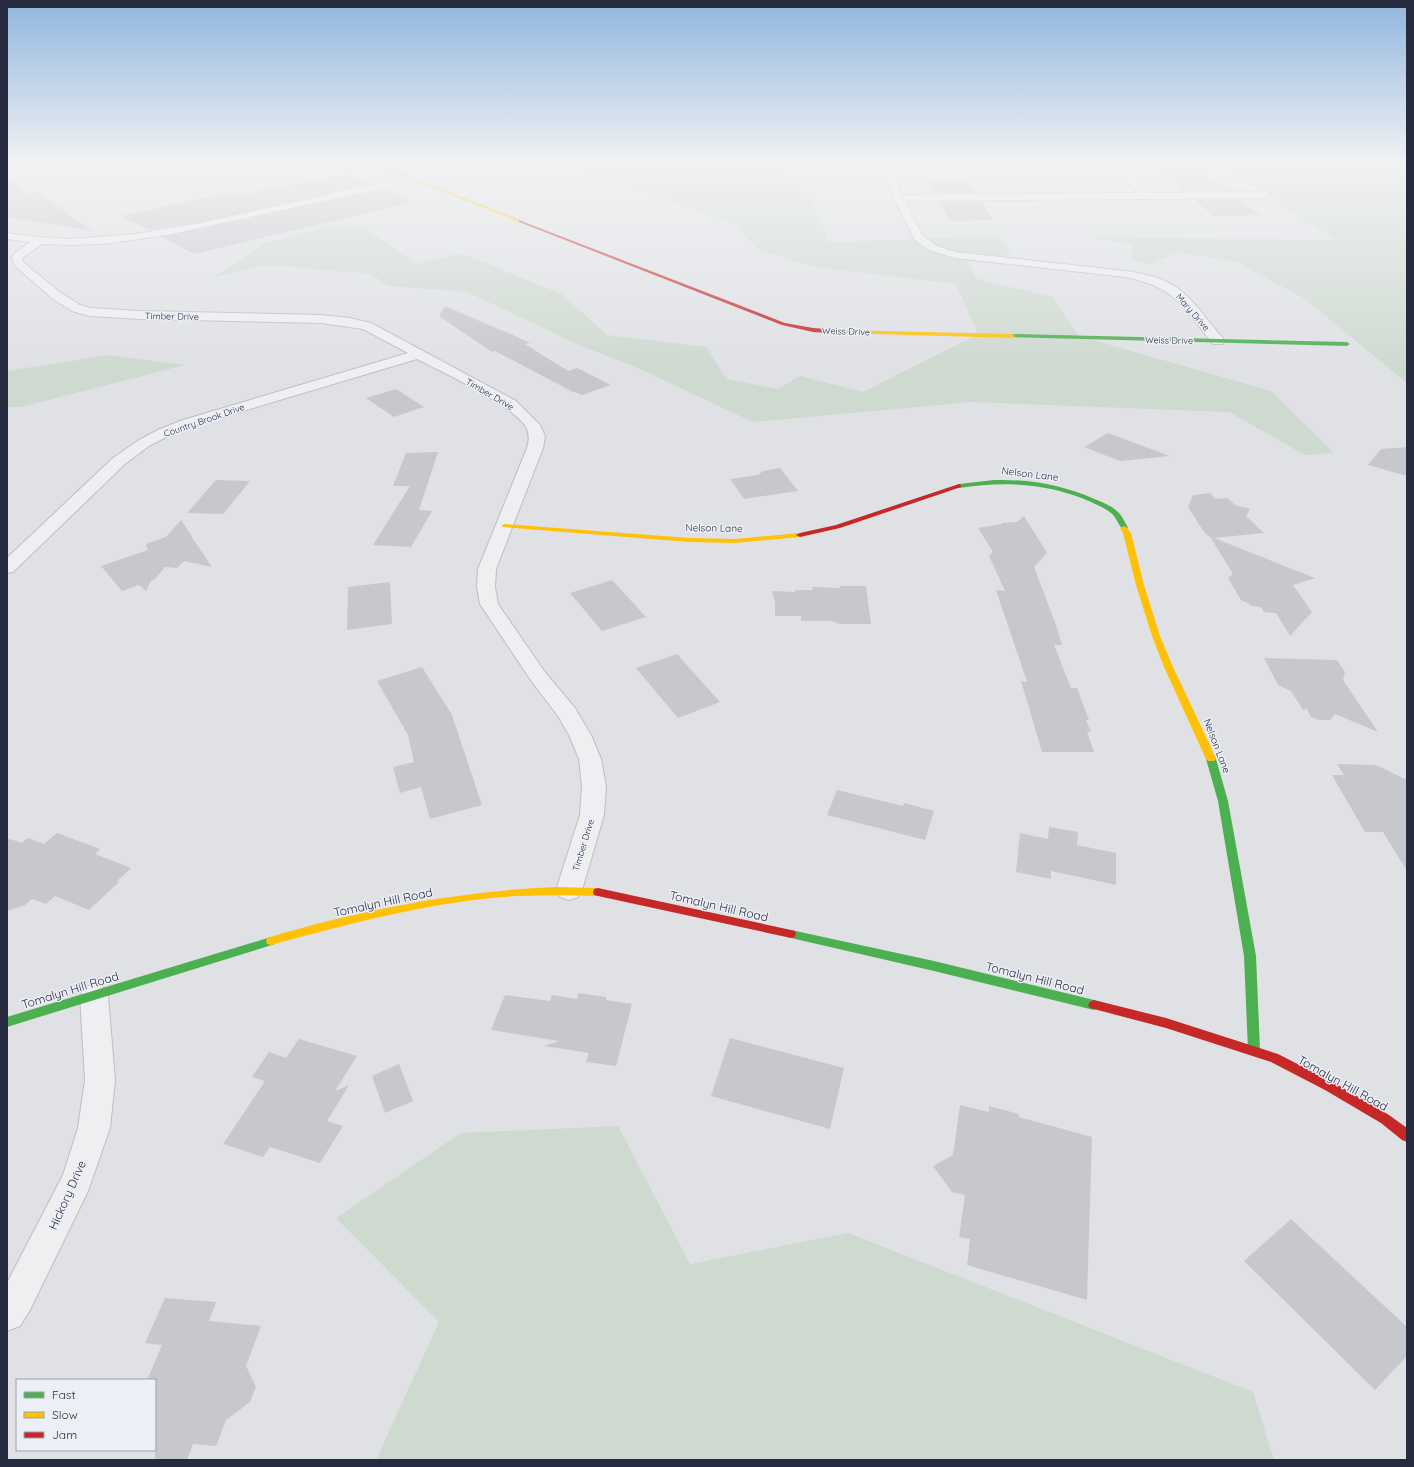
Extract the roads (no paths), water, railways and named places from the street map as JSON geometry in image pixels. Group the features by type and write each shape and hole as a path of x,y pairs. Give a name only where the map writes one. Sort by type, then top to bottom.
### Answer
{"street":[{"path":"7,236 39,241 97,240 161,232"},
{"name":"Weiss Drive","path":"550,232 784,324 802,328 846,332 1347,344"},
{"name":"Mary Drive","path":"916,232 918,237 933,248 955,255 1126,274 1153,281 1174,291 1184,300 1218,341"},
{"name":"Timber Drive","path":"39,241 17,258 19,264 57,296 82,310 98,313 140,315 301,318 341,321 374,329 511,404 533,425 537,436 536,448 487,569 486,586 489,604 537,675 567,713 580,735 590,759 594,786 592,815 570,890"},
{"name":"Country Brook Drive","path":"7,568 119,461 144,443 202,419 419,354"},
{"name":"Nelson Lane","path":"505,526 689,540 735,541 781,538 810,534 838,527 960,486 998,481 1027,482 1056,487 1083,495 1106,507 1116,514 1127,533 1136,571 1156,638 1199,729 1216,773 1223,801 1250,956 1254,1050"},
{"name":"Tomalyn Hill Road","path":"7,1022 243,949 347,920 441,901 510,892 570,890 600,892 934,966 1166,1023 1254,1050 1274,1058 1329,1086 1385,1119 1407,1136"},
{"name":"Hickory Drive","path":"7,1313 18,1298 77,1180 94,1128 100,1080 94,996"}]}
